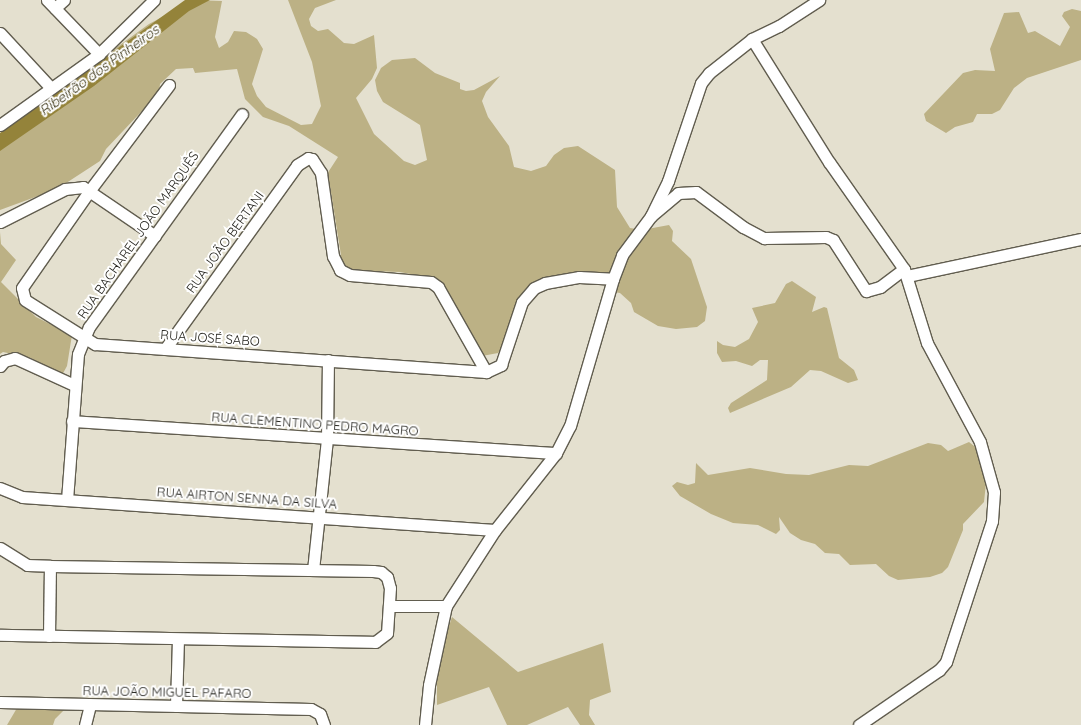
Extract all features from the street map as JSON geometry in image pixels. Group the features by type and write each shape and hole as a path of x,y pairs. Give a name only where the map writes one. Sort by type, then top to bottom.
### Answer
{"street":[{"path":"64,0 51,4 99,54"},
{"path":"1,122 99,54 154,0"},
{"path":"425,725 429,685 446,606 495,530 556,453 570,426 583,389 613,279 622,255 650,216 668,181 701,83 709,73 752,39 779,26 819,0"},
{"path":"0,33 51,88"},
{"path":"752,39 829,162 906,272 927,343 980,442 987,460 994,507 992,521 946,662 939,670 859,725"},
{"name":"RUA JOSÉ SABO","path":"169,85 90,190 22,288 25,300 84,339 107,346 486,372"},
{"name":"RUA BACHAREL JOÃO MARQUÊS","path":"66,500 74,385 78,354 89,327 242,114"},
{"name":"RUA JOÃO BERTANI","path":"165,349 297,165 304,158 312,159 321,173 333,256 340,270 350,275 431,282 438,287 486,372"},
{"path":"0,222 65,189 83,187 90,190 155,236"},
{"path":"650,216 678,193 696,192 743,227 764,238 826,237 833,240 866,291 880,287 906,272 1081,238"},
{"path":"486,372 501,365 522,302 534,288 545,283 579,277 613,279"},
{"path":"0,366 4,361 15,358 74,385"},
{"path":"314,570 327,440 328,360"},
{"name":"RUA CLEMENTINO PEDRO MAGRO","path":"72,421 327,440 556,453"},
{"name":"RUA AIRTON SENNA DA SILVA","path":"0,488 22,497 319,516 495,530"},
{"path":"0,548 27,564 50,566 381,572 389,581 387,633 375,642 0,635"},
{"path":"49,636 50,566"},
{"path":"389,606 446,606"},
{"path":"176,706 178,639"},
{"name":"RUA JOÃO MIGUEL PAFARO","path":"0,702 311,709 320,714 324,725"},
{"path":"86,725 90,705"}],"shaded area":[{"path":"194,0 222,1 215,37 219,48 228,42 234,31 246,32 257,39 263,49 252,84 257,96 266,107 301,125 312,124 321,106 312,62 288,0 336,0 315,8 309,19 311,26 318,31 328,29 344,43 354,44 374,35 377,68 372,79 356,98 374,134 404,161 415,165 427,160 420,125 383,102 377,91 375,80 381,68 392,60 415,58 435,73 460,83 460,89 466,91 474,90 500,76 486,92 482,101 488,117 509,146 514,167 531,171 546,166 554,155 564,148 578,146 615,170 617,207 630,228 642,230 669,225 673,231 672,241 691,259 707,307 705,321 697,327 676,329 658,326 634,312 631,303 620,293 608,291 606,282 558,276 525,299 509,338 498,353 482,356 431,278 400,272 343,270 337,257 341,255 329,180 325,177 338,157 289,126 263,117 245,99 237,69 195,73 193,68 176,69 160,84 159,93 106,149 100,161 57,189 0,210 0,139 35,114 48,97 149,24"},
{"path":"1072,9 1081,11 1081,60 1027,78 1014,88 1000,110 992,114 977,114 973,122 955,127 946,133 926,121 924,114 963,73 975,70 995,71 990,49 1004,13 1019,12 1028,33 1035,31 1060,46 1070,27 1062,16 1064,12"},
{"path":"0,232 1,244 16,260 1,282 36,317 72,335 67,366 61,377 31,358 3,352 0,354"},
{"path":"792,281 816,297 812,312 824,307 827,308 839,358 854,370 858,380 848,383 821,371 810,370 791,387 730,413 728,408 731,403 767,380 768,360 760,360 752,366 736,361 722,362 717,353 717,341 723,345 735,347 749,339 758,322 752,308 775,303 786,284"},
{"path":"969,442 979,450 987,474 984,502 963,524 963,530 948,567 942,573 930,577 898,580 889,576 876,564 850,565 839,554 825,553 815,544 801,540 790,533 779,517 780,530 776,534 758,525 733,523 711,514 680,496 672,486 677,482 688,485 695,483 696,463 708,475 750,468 786,474 809,475 849,465 868,466 928,443 941,445 948,451"},
{"path":"452,617 518,672 603,643 611,692 590,700 589,715 595,725 580,725 568,707 527,725 507,725 489,687 437,705 437,682 442,647"},
{"path":"32,703 42,709 55,705 65,709 55,719 53,725 7,725 17,708"}],"water":[{"name":"Ribeirão dos Pinheiros","path":"185,0 210,0 189,11 94,86 0,151 0,133"}]}
